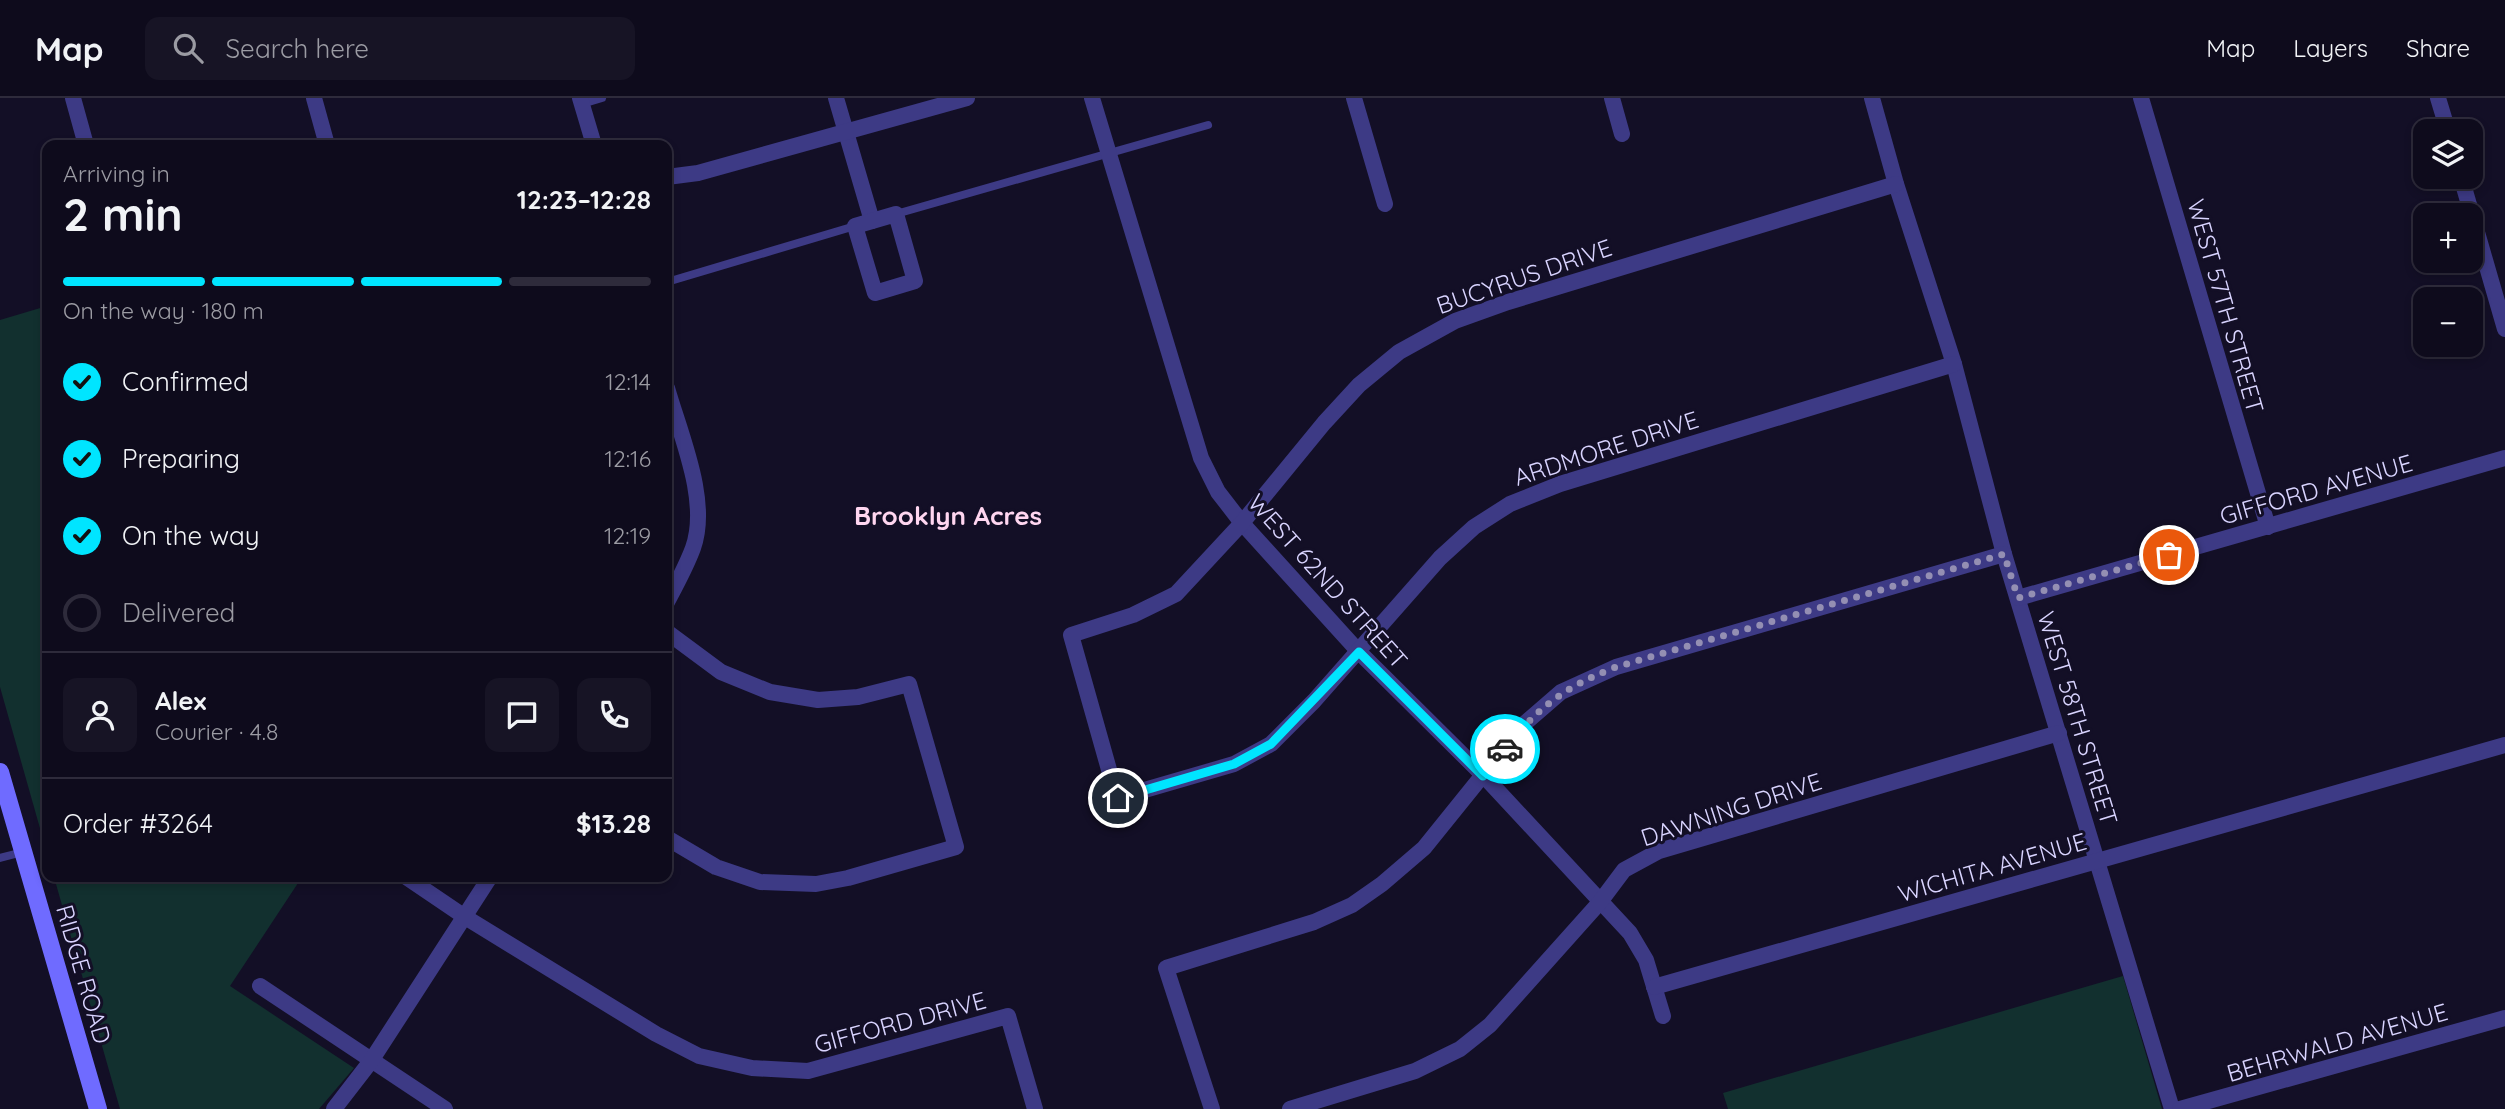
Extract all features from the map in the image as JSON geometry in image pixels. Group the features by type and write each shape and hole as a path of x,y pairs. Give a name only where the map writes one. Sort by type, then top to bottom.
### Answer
{"main road":[{"name":"RIDGE ROAD","path":"0,772 98,1109"}],"street":[{"path":"73,98 85,140"},
{"path":"314,98 326,140"},
{"path":"836,98 872,221"},
{"path":"672,176 698,173 967,98"},
{"name":"WEST 62ND STREET","path":"1092,98 1201,458 1218,492 1242,523 1359,652 1483,776 1630,933 1646,960 1663,1016"},
{"path":"1354,98 1385,204"},
{"path":"1612,98 1622,134"},
{"name":"WEST 58TH STREET","path":"1872,98 1896,184 1954,365 2004,554 2172,1109"},
{"name":"WEST 57TH STREET","path":"2141,98 2268,527"},
{"path":"2438,98 2444,119"},
{"path":"581,101 593,140"},
{"name":"BUCYRUS DRIVE","path":"1096,721 1071,635 1133,615 1176,594 1242,523 1324,423 1359,385 1399,352 1455,321 1643,259 1896,184"},
{"path":"2464,189 2505,329"},
{"path":"896,214 915,281 874,293 855,226 896,214"},
{"name":"ARDMORE DRIVE","path":"1096,721 1118,798 1234,764 1271,744 1359,652 1440,558 1474,527 1510,504 1560,484 1954,365"},
{"path":"672,405 695,481 698,515 694,546 672,592"},
{"name":"GIFFORD AVENUE","path":"2018,598 2505,458"},
{"path":"1212,1109 1166,968 1314,922 1352,905 1382,884 1424,848 1524,724 1570,687 1616,667 2004,554"},
{"path":"672,636 721,672 770,692 818,700 858,697 909,684 956,847 848,878 816,884 760,882 716,867 672,841"},
{"name":"DAWNING DRIVE","path":"1290,1109 1415,1071 1460,1049 1490,1025 1600,902 1624,870 1659,851 2059,733"},
{"name":"WICHITA AVENUE","path":"1654,987 2505,745"},
{"path":"413,882 465,917"},
{"path":"334,1109 371,1061 487,882"},
{"name":"GIFFORD DRIVE","path":"465,917 656,1034 699,1056 752,1068 808,1071 1008,1016 1033,1104"},
{"path":"260,986 445,1109"},
{"name":"BEHRWALD AVENUE","path":"2180,1109 2505,1018"}],"lane":[{"path":"581,101 602,98"},
{"path":"896,214 1208,125"},
{"path":"672,281 855,226"},
{"path":"0,858 23,852"}],"green space":[{"path":"42,307 42,835 0,687 0,320"},
{"path":"55,882 299,882 230,986 354,1068 319,1109 120,1109"},
{"path":"2123,976 2162,1109 1728,1109 1723,1093"}],"way so far":[{"path":"1505,749 1524,724 1561,692 1616,667 2004,554 2018,598 2169,555"}],"district":[{"name":"Brooklyn Acres","path":"948,515"}],"route":[{"path":"1118,798 1234,764 1271,744 1359,652 1483,776 1505,749"}]}
